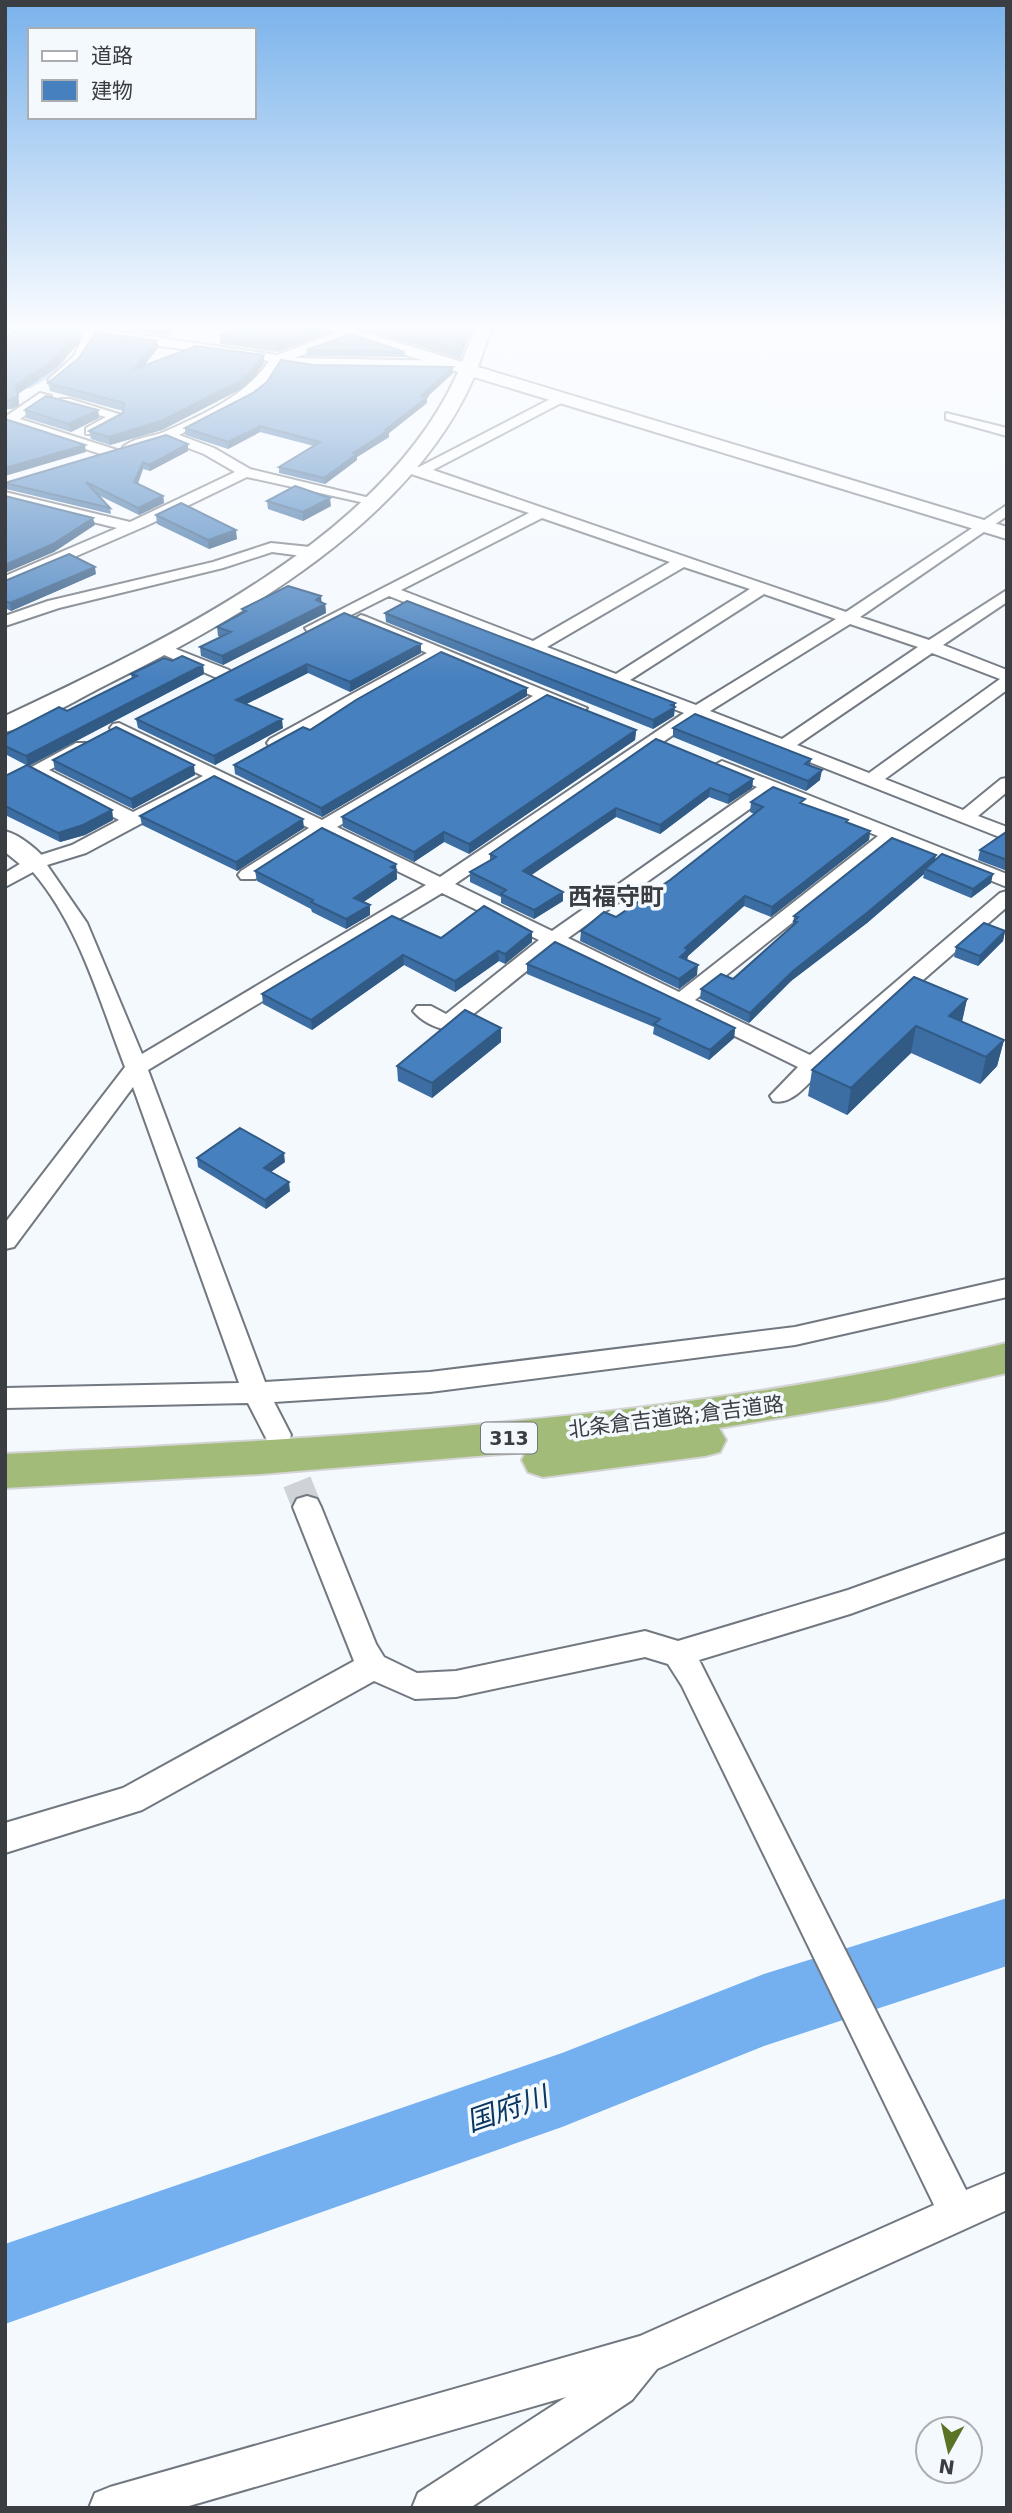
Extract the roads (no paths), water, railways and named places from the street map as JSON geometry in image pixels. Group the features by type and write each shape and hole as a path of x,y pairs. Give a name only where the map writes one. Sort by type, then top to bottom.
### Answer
{"highway":[{"name":"北条倉吉道路;倉吉道路","path":"5,1471 409,1448 600,1428 783,1403 959,1370 1007,1358"},
{"name":"北条倉吉道路;倉吉道路","path":"5,1497 411,1472 620,1453 796,1427 1007,1385"}],"street":[{"path":"94,446 112,453"},
{"path":"85,461 133,446"},
{"path":"197,446 244,472 369,502"},
{"path":"412,470 426,446"},
{"path":"5,725 161,648 310,552 412,470 461,446"},
{"path":"721,446 1007,533"},
{"path":"412,470 763,588 1007,676"},
{"path":"5,582 131,527 244,472"},
{"path":"5,496 131,527"},
{"path":"5,1241 136,1067 442,884 653,739 848,618 1007,509"},
{"path":"295,638 542,512"},
{"path":"5,621 54,604 218,565 271,547 310,552"},
{"path":"536,647 681,562"},
{"path":"618,680 763,588"},
{"path":"388,590 1007,834"},
{"path":"783,746 1007,595"},
{"path":"987,609 1007,615"},
{"path":"343,613 594,714"},
{"path":"161,648 229,671 200,686"},
{"path":"265,748 440,652"},
{"path":"872,780 1007,682"},
{"path":"248,874 546,695"},
{"path":"132,819 35,770 142,716"},
{"path":"629,729 679,749"},
{"path":"107,734 219,774 321,828 555,938 812,1065"},
{"path":"705,760 1007,881"},
{"path":"5,881 35,863 79,849 242,761"},
{"path":"965,818 1007,783"},
{"path":"424,1011 447,1024 555,938 770,786"},
{"path":"681,1001 892,834"},
{"path":"5,839 35,863 63,894 78,922 136,1067 256,1393 278,1435"},
{"path":"781,1096 812,1065 1007,897"},
{"path":"5,1398 256,1393 430,1382 795,1336 1007,1288"},
{"path":"307,1507 363,1650 373,1665 415,1686 456,1684 645,1644 686,1666 921,2144 958,2213"},
{"path":"686,1666 1007,1545"},
{"path":"5,1838 131,1800 373,1665"},
{"path":"110,2508 643,2355 1007,2191"},
{"path":"433,2508 618,2386 643,2355"}],"waterway":[{"name":"国府川","path":"5,2284 562,2090 764,2010 1007,1932"}],"tunnel":[{"path":"281,1442 307,1507"}],"district":[{"name":"西福守町","path":"616,897"}]}
